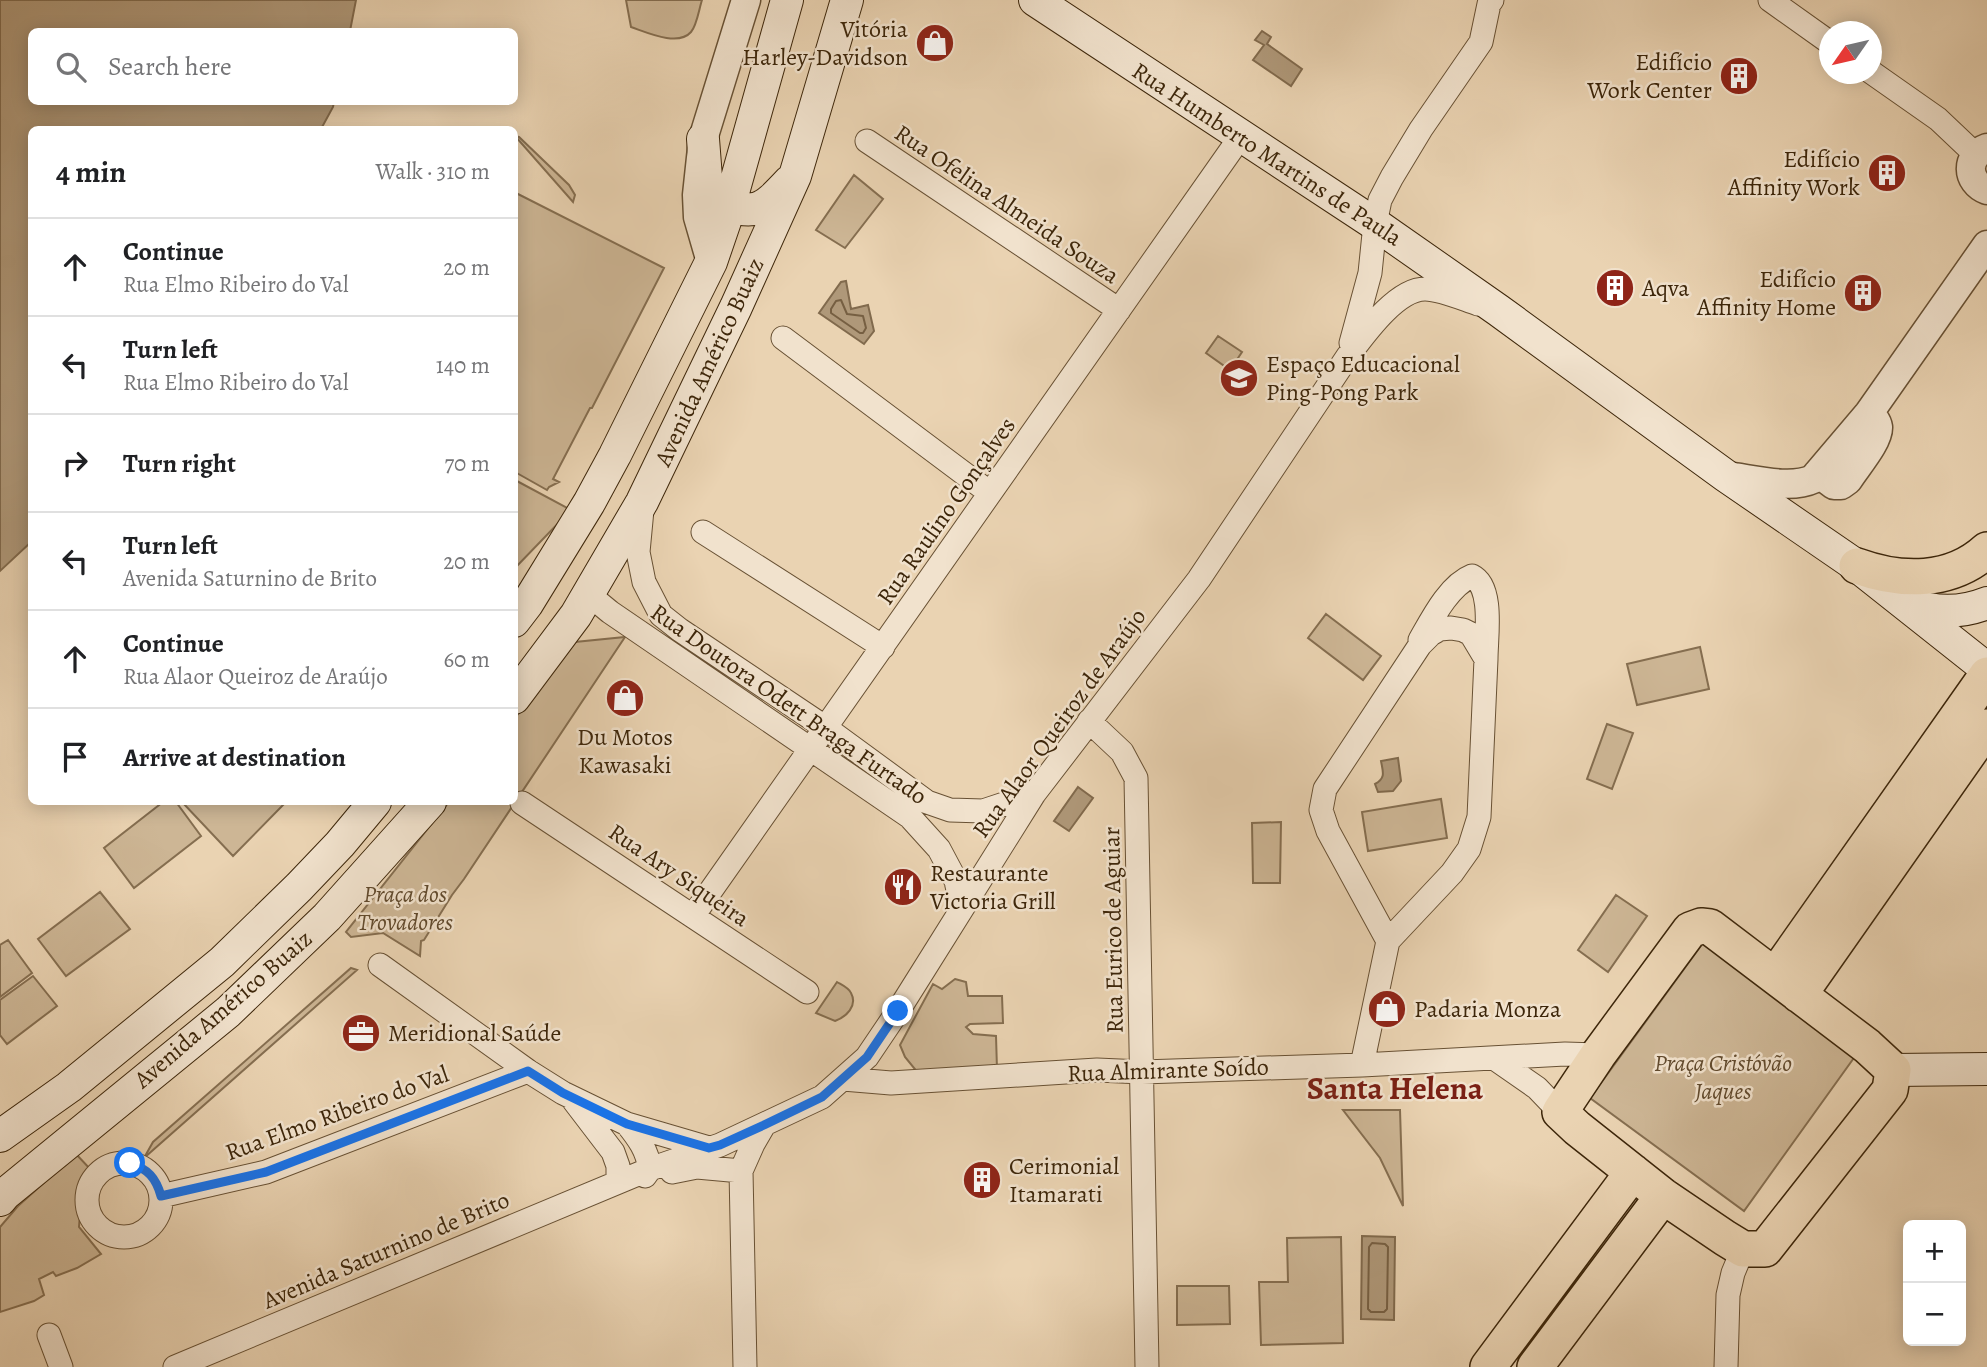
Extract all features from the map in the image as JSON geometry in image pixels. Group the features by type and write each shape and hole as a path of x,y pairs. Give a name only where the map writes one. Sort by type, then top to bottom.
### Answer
{"main road":[{"name":"Avenida Américo Buaiz","path":"518,616 589,503 711,262 730,206 787,0"},
{"name":"Avenida Américo Buaiz","path":"518,693 576,615 642,502 740,300 795,176 847,0"},
{"name":"Rua Humberto Martins de Paula","path":"1035,0 1375,224 1498,310 1726,476 1857,566 1987,668"},
{"path":"703,139 707,191 714,202 749,210 767,205 795,176"},
{"path":"587,593 569,577 568,565 615,455"},
{"path":"1857,566 1889,575 1923,577 1956,570 1970,564 1987,550"},
{"path":"1905,602 1950,611 1965,610 1987,603"},
{"path":"1787,986 1987,675"},
{"path":"1787,986 1987,727"},
{"name":"Avenida Américo Buaiz","path":"0,1136 69,1087 222,962 299,887 372,805"},
{"name":"Avenida Américo Buaiz","path":"0,1200 228,1012 327,917 427,805"},
{"path":"1893,1070 1890,1090 1765,1249 1743,1249 1663,1196 1560,1112 1598,1055 1690,930 1701,926 1710,927 1867,1046 1893,1070 1987,1069"},
{"path":"1488,1367 1633,1172"},
{"path":"1535,1367 1663,1196"}],"street":[{"path":"711,262 698,217 697,195 703,139 746,0"},
{"name":"Rua Alaor Queiroz de Araújo","path":"1348,356 1370,274 1380,200 1421,129 1481,42 1492,0"},
{"path":"1770,0 1819,35"},
{"path":"1882,80 1981,152 1970,167 1971,174 1978,186 1987,190"},
{"name":"Rua Raulino Gonçalves","path":"693,916 1241,136"},
{"name":"Rua Ofelina Almeida Souza","path":"867,141 1119,310"},
{"path":"1726,476 1794,485 1813,479 1869,413 1987,245"},
{"name":"Rua Alaor Queiroz de Araújo","path":"764,1125 822,1097 867,1057 1034,794 1199,579 1374,321 1403,296 1424,289 1498,310"},
{"path":"783,338 990,493"},
{"name":"Rua Doutora Odett Braga Furtado","path":"642,502 638,552 644,582 661,615 680,630 826,728 927,802 950,810 983,811 1034,794"},
{"path":"703,532 883,647"},
{"path":"1362,1065 1388,941 1452,873 1469,849 1479,817 1486,599 1479,580 1472,576 1456,585 1409,660"},
{"name":"Rua Doutora Odett Braga Furtado","path":"587,593 610,612 910,817 939,849 956,881 962,908"},
{"path":"1388,941 1328,831 1321,810 1325,789 1419,645 1431,634 1440,629 1463,629 1471,634 1486,659"},
{"name":"Rua Eurico de Aguiar","path":"1089,721 1122,752 1136,778 1147,1367"},
{"name":"Rua Ary Siqueira","path":"522,803 807,992"},
{"path":"380,965 528,1071 570,1096 627,1124 709,1148"},
{"name":"Rua Almirante Soído","path":"843,1079 891,1083 1097,1070 1142,1072 1362,1065 1565,1054 1598,1055"},
{"path":"1494,1058 1537,1088 1560,1112"},
{"name":"Rua Elmo Ribeiro do Val","path":"161,1196 266,1172 528,1071"},
{"path":"570,1096 613,1152 618,1166 618,1182"},
{"path":"627,1124 642,1142 647,1153 647,1172"},
{"path":"745,1367 741,1171 764,1125"},
{"name":"Avenida Saturnino de Brito","path":"175,1367 618,1182 720,1145 764,1125"},
{"name":"Avenida Saturnino de Brito","path":"647,1172 697,1167 741,1171"},
{"path":"1726,1367 1728,1295 1743,1249"},
{"path":"49,1335 61,1367"}],"green space":[{"path":"626,0 702,0 691,32 678,38 670,38 631,27"},
{"path":"518,137 569,185 575,195 573,202"},
{"path":"854,175 883,199 845,248 816,230"},
{"path":"518,194 664,268 553,479 559,482 547,490 518,474"},
{"path":"1218,336 1242,352 1230,370 1206,353"},
{"path":"518,482 571,510 518,565"},
{"path":"1326,614 1381,656 1363,680 1308,638"},
{"name":"Praça dos Trovadores","path":"625,637 518,798 518,714 575,642"},
{"path":"1700,647 1709,689 1637,705 1627,664"},
{"path":"1607,724 1633,733 1612,789 1587,779"},
{"path":"1441,799 1447,838 1368,851 1362,812"},
{"path":"159,805 178,805 201,836 134,888 104,848"},
{"path":"185,805 283,805 233,856"},
{"name":"Praça dos Trovadores","path":"447,805 513,805 421,941 420,956 383,933 351,937 346,932"},
{"path":"1281,822 1280,883 1253,883 1252,823"},
{"path":"100,892 130,929 66,976 38,939"},
{"path":"1616,895 1647,916 1608,972 1578,950"},
{"path":"8,940 32,973 0,997 0,945"},
{"name":"Praça Cristóvão Jaques","path":"1703,943 1856,1055 1744,1211 1590,1098"},
{"path":"351,968 357,970 144,1158 153,1142"},
{"path":"33,976 57,1006 7,1044 0,1035 0,1000"},
{"path":"955,979 966,982 968,996 1002,996 1003,1023 970,1024 966,1027 973,1034 996,1036 997,1069 918,1073 905,1057 900,1045 933,984 942,989"},
{"path":"837,982 850,991 853,1002 847,1014 835,1021 816,1013"},
{"path":"1343,1110 1400,1110 1403,1206 1380,1158"},
{"path":"76,1154 93,1172 82,1188 79,1227 101,1254 77,1268 56,1276 53,1272 39,1279 44,1295 0,1312 0,1227 18,1206"},
{"path":"1341,1237 1343,1343 1261,1345 1259,1282 1288,1282 1287,1238"},
{"path":"1177,1286 1229,1286 1230,1324 1177,1325"}],"water":[{"path":"0,0 356,0 351,28 28,28 28,105 333,105 323,126 28,126 28,545 0,571"},
{"path":"1262,31 1271,37 1267,44 1302,69 1291,86 1253,60 1264,45 1255,40"},
{"path":"846,281 851,309 868,305 874,331 864,344 819,313 841,282"},
{"path":"1398,758 1401,781 1393,791 1378,792 1375,784 1382,777 1381,761"},
{"path":"1078,787 1093,798 1069,831 1054,821"},
{"path":"1362,1236 1395,1237 1394,1320 1361,1319"}],"place":[{"name":"Vitória Harley-Davidson","path":"935,43"},
{"name":"Edifício Work Center","path":"1739,76"},
{"name":"Edifício Affinity Work","path":"1887,173"},
{"name":"Aqva","path":"1615,288"},
{"name":"Edifício Affinity Home","path":"1863,293"},
{"name":"Espaço Educacional Ping-Pong Park","path":"1239,378"},
{"name":"Du Motos Kawasaki","path":"625,698"},
{"name":"Restaurante Victoria Grill","path":"903,887"},
{"name":"Padaria Monza","path":"1387,1009"},
{"name":"Meridional Saúde","path":"361,1033"},
{"name":"Cerimonial Itamarati","path":"982,1180"}],"district":[{"name":"Santa Helena","path":"1395,1088"}],"route":[{"path":"130,1163 142,1167 151,1175 161,1196 266,1172 528,1071 563,1093 627,1124 709,1148 822,1097 867,1057 898,1011"}]}
